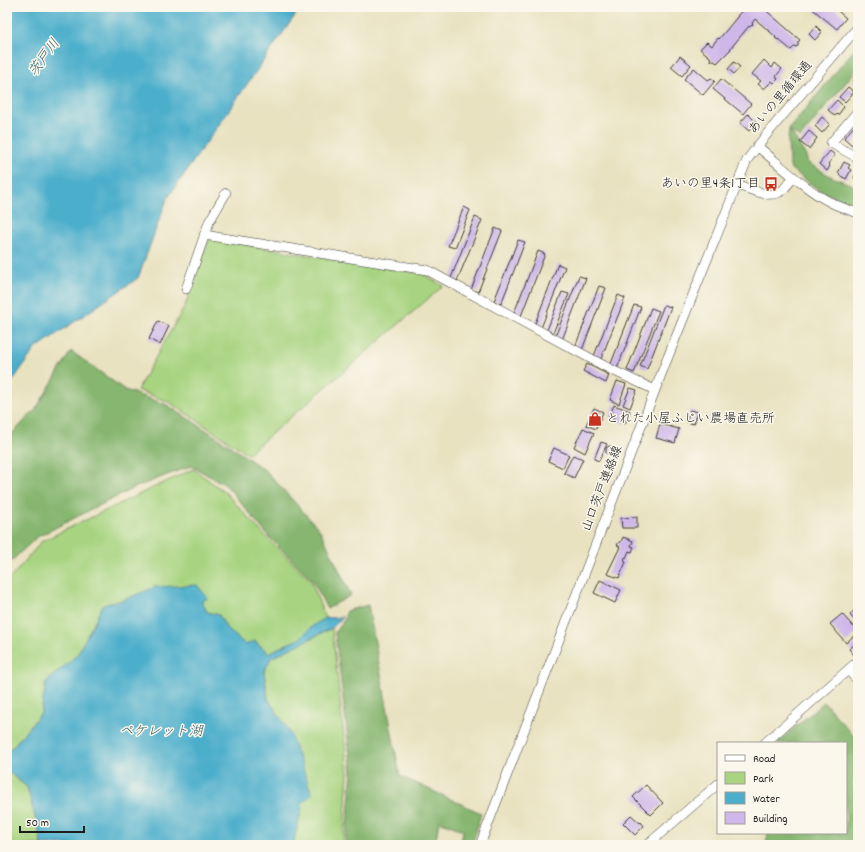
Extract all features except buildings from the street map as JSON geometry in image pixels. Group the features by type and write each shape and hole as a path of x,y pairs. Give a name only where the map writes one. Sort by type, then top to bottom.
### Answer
{"street":[{"name":"あいの里循環通","path":"858,27 757,146 821,197 838,206 858,213"},
{"path":"858,111 831,143 858,158"},
{"name":"山口茨戸連絡線","path":"480,845 655,390 747,160 757,146"},
{"path":"737,184 758,192 776,194 782,190 794,177"},
{"path":"186,289 209,222 226,193"},
{"path":"204,235 427,270 612,370 655,390"},
{"path":"766,742 858,661"},
{"path":"848,670 858,682"},
{"path":"647,845 717,785"}],"green space":[{"path":"858,45 858,68 800,138 790,130 806,156 808,163 832,177 858,187 858,207 819,190 791,169 789,162 788,141 789,129"},
{"path":"209,239 423,274 443,286 248,454 169,402 137,390 185,306"},
{"path":"71,351 125,390 167,405 266,471 320,530 351,595 327,609 313,581 270,538 226,485 191,466 136,487 37,537 7,565 7,439 36,409"},
{"path":"193,469 225,492 267,538 311,581 325,618 310,628 299,639 269,653 255,641 246,645 227,629 219,615 207,612 202,601 207,598 123,600 103,605 77,655 46,682 41,713 11,749 7,749 7,582 42,541"},
{"path":"368,605 400,776 481,813 472,845 461,845 463,830 439,821 435,845 345,845 352,772 335,632 345,619 346,611"},
{"path":"332,628 348,774 343,845 293,845 303,803 289,731 268,699 264,672 271,658"},
{"path":"824,702 858,741 858,845 766,845 768,834 847,834 847,742 778,742"},
{"path":"7,771 27,787 41,845 7,845"}],"water":[{"name":"茨戸川","path":"7,7 301,7 167,199 138,278 35,349 7,389"},
{"name":"ペケレット湖","path":"197,585 208,598 202,601 207,612 219,615 227,629 246,645 254,641 269,653 299,639 310,628 325,618 343,617 332,628 271,658 264,672 268,699 289,731 312,794 303,803 293,845 41,845 27,787 7,771 7,749 11,749 41,713 46,682 77,655 103,605 123,600 155,587"}],"waterway":[{"path":"632,845 635,842"}],"place":[{"name":"あいの里4条1丁目","path":"771,184"},
{"name":"とれた小屋ふじい農場直売所","path":"595,419"}]}
